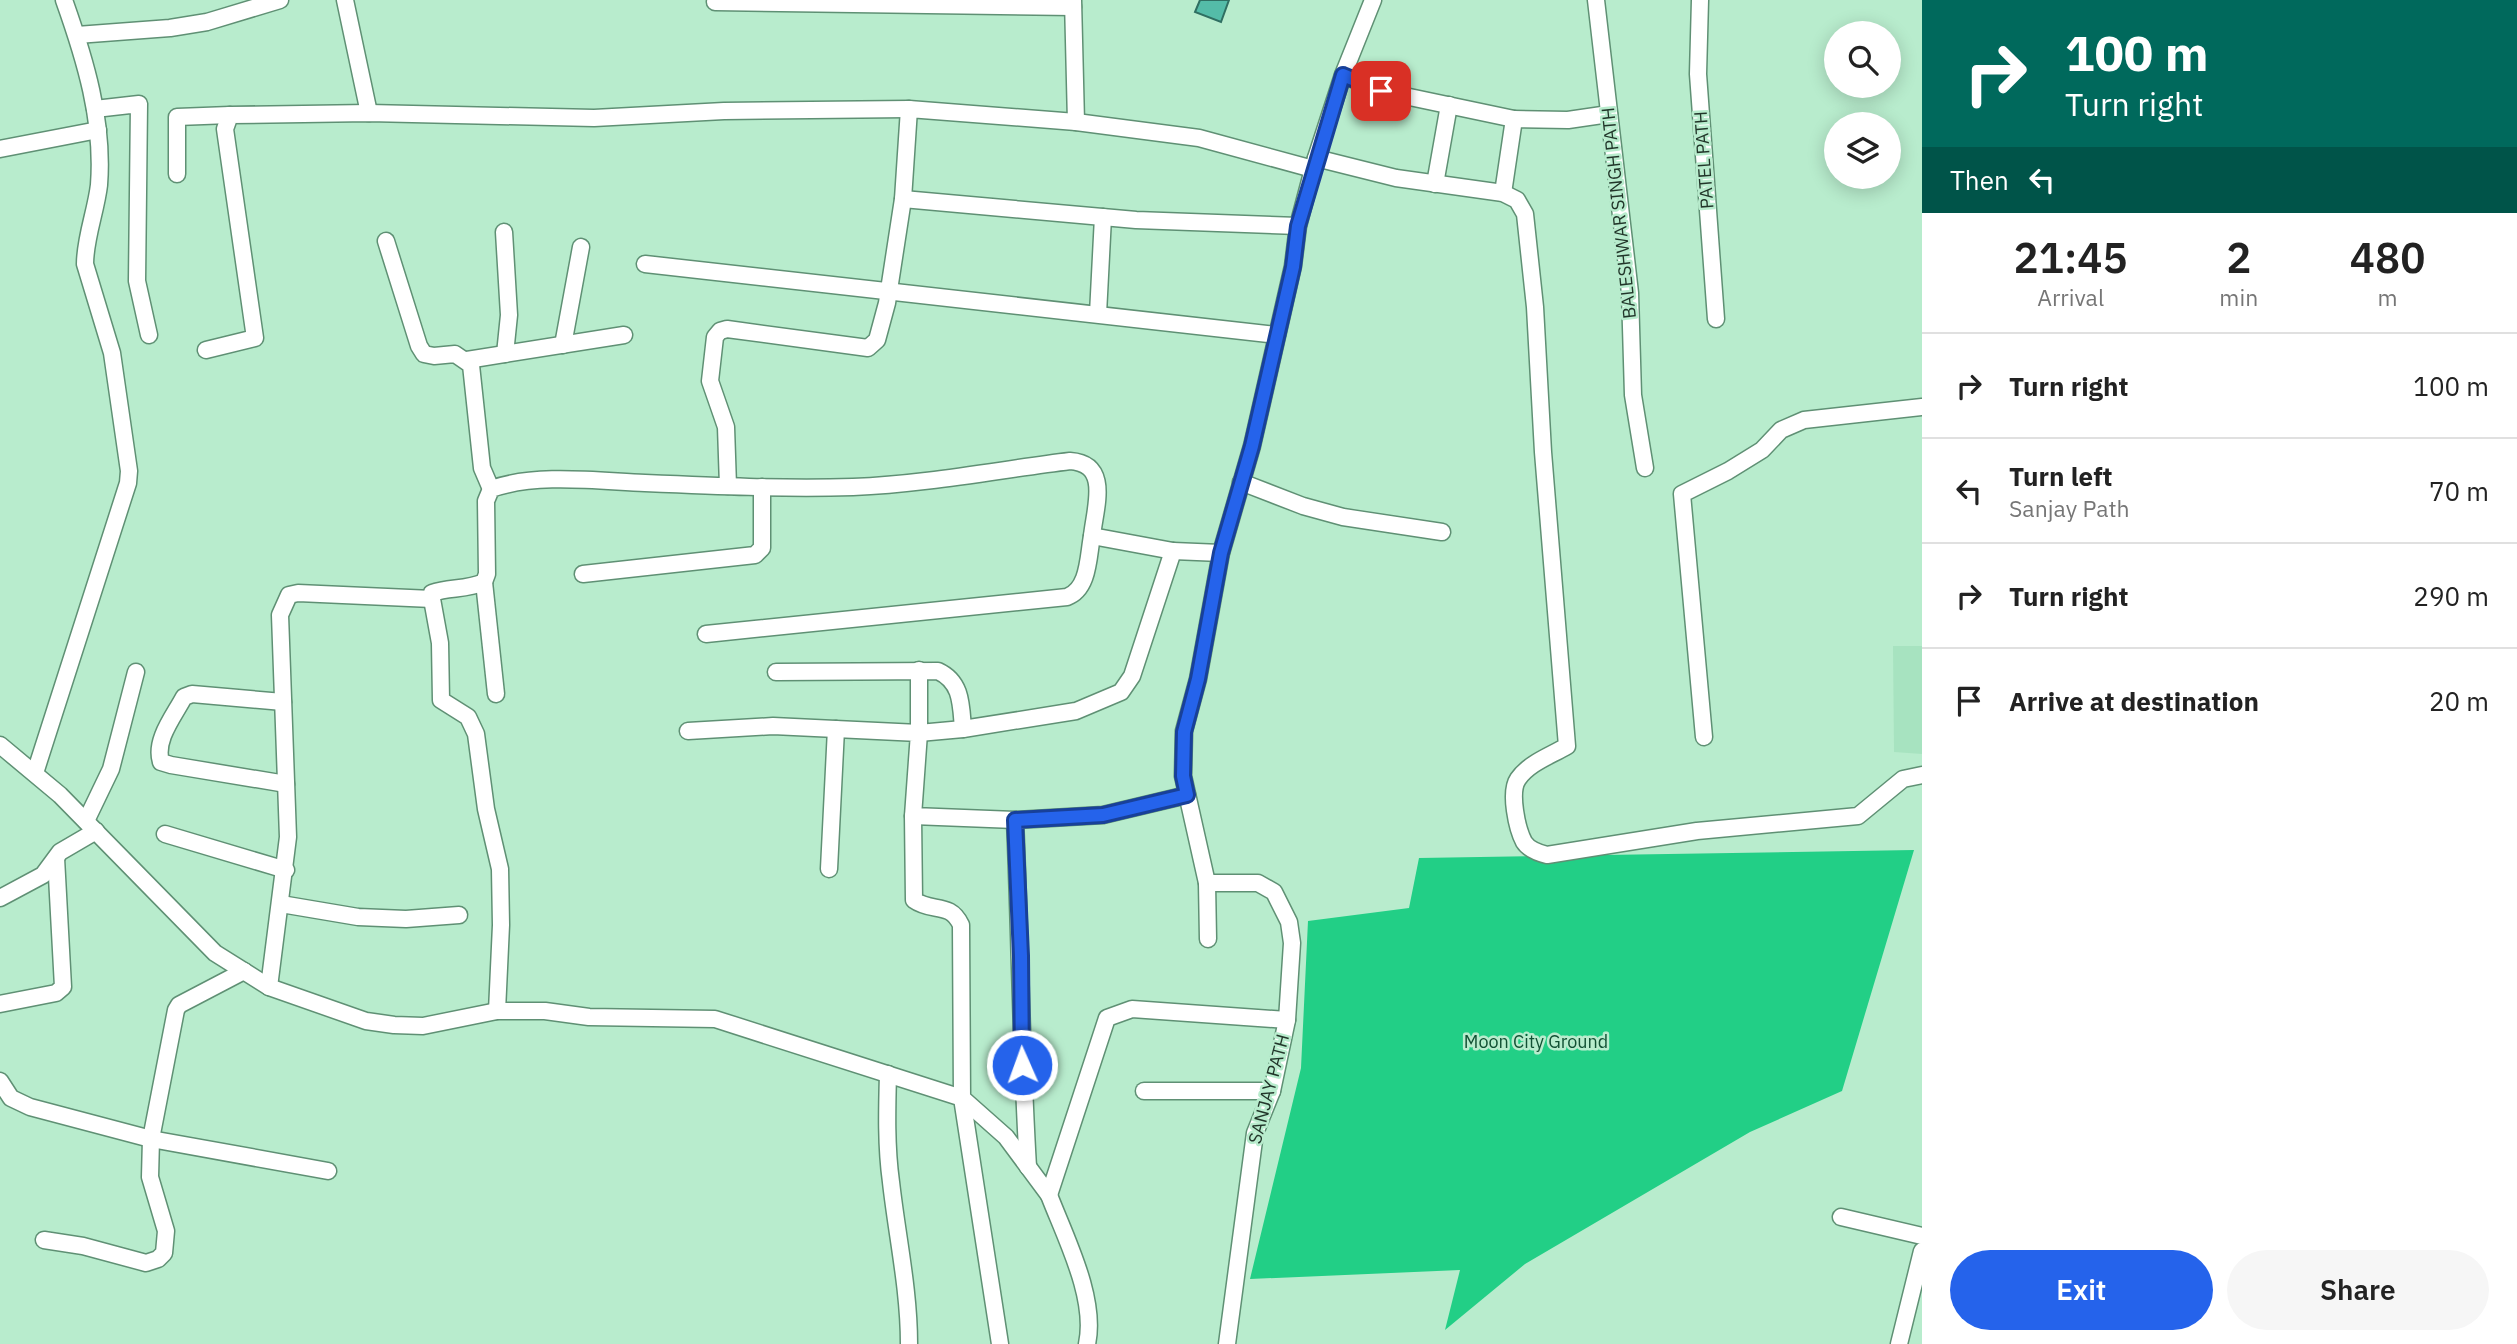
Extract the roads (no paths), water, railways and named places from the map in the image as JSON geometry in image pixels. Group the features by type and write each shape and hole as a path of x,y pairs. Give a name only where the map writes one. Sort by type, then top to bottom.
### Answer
{"street":[{"path":"34,773 128,483 128,454 112,353 85,264 99,186 98,130 77,35 64,0"},
{"path":"77,35 170,29 207,22 280,0"},
{"path":"345,0 369,113"},
{"path":"1208,939 1207,883 1183,776 1184,732 1198,679 1221,553 1293,267 1298,226 1343,75 1373,0"},
{"name":"BALESHWAR SINGH PATH","path":"1595,0 1629,293 1633,395 1645,468"},
{"name":"PATEL PATH","path":"1700,0 1698,75 1716,319"},
{"path":"715,2 1073,3 1076,122"},
{"path":"1343,75 1381,91 1514,120 1568,120 1609,114"},
{"path":"95,109 139,104 138,281 149,335"},
{"path":"1435,184 1449,106"},
{"path":"728,486 726,427 710,381 715,337 720,331 727,329 867,348 877,341 889,289 903,199 909,109"},
{"path":"177,174 177,117 369,113 594,118 724,111 909,109 1076,122 1199,138 1396,178 1503,193 1517,200 1525,214 1535,307 1543,452 1567,746 1527,768 1516,782 1513,803 1525,844 1534,851 1547,855 1697,831 1858,816 1903,779 1922,775"},
{"path":"206,350 255,338 225,129 229,115"},
{"path":"1503,193 1514,120"},
{"path":"0,149 98,130"},
{"path":"903,199 1103,217 1298,226"},
{"path":"1098,314 1103,217"},
{"path":"504,232 509,315 505,354"},
{"path":"386,241 419,346 424,354 455,354 467,360 624,335"},
{"path":"562,345 581,247"},
{"path":"645,264 889,289 1277,335"},
{"path":"467,360 473,373 482,467 491,489 486,501 487,574 484,582 496,694"},
{"path":"1704,737 1682,494 1728,471 1762,450 1781,430 1804,420 1922,407"},
{"path":"491,489 502,485 567,479 728,486 853,486 911,482 1070,461 1085,462 1094,470 1097,484 1092,536 1083,583 1077,594 706,634"},
{"path":"1241,482 1303,506 1343,517 1442,532"},
{"path":"583,574 755,555 762,548 762,486"},
{"path":"1092,536 1173,551 1221,553"},
{"path":"688,731 773,726 919,733 963,729 1076,711 1121,692 1132,676 1173,551"},
{"path":"484,582 475,586 443,589 432,593 432,599 440,643 441,700 462,711 473,724 486,809 500,869 501,925 497,1012"},
{"path":"269,987 286,870 288,837 280,615 289,595 298,593 432,599"},
{"path":"919,670 919,733 912,816 914,901 921,906 949,910 956,915 961,925 962,1098 1000,1344"},
{"path":"776,672 938,671 951,677 959,693 963,729"},
{"path":"0,898 43,875 60,852 91,826 111,769 136,672"},
{"path":"283,702 192,694 184,697 161,740 158,754 161,762 171,765 286,784"},
{"path":"829,869 836,729"},
{"path":"0,746 34,773 91,826 215,953 269,987 366,1021 394,1026 423,1026 497,1012 545,1012 589,1017 715,1018 962,1098 1006,1137 1049,1195 1081,1278 1087,1310 1087,1344"},
{"path":"912,816 1015,820 1103,815 1187,795"},
{"path":"1015,820 1021,956 1021,1039 1028,1167"},
{"path":"165,834 286,870"},
{"path":"0,1004 56,993 63,987 56,858"},
{"name":"SANJAY PATH","path":"1207,883 1258,883 1274,892 1289,922 1292,943 1287,1020 1272,1091 1255,1133 1227,1344"},
{"path":"281,904 358,917 406,919 459,915"},
{"path":"44,1240 83,1246 146,1262 158,1259 166,1248 166,1231 150,1177 151,1139 176,1010 179,1005 244,971"},
{"path":"1049,1195 1107,1018 1132,1009 1287,1020"},
{"path":"888,1074 886,1115 891,1181 907,1294 909,1344"},
{"path":"0,1082 11,1098 30,1107 151,1139 327,1171"},
{"path":"1144,1091 1272,1091"},
{"path":"1841,1217 1922,1236"},
{"path":"1899,1344 1922,1251"}],"park label":[{"name":"Moon City Ground","path":"1536,1042"}]}
